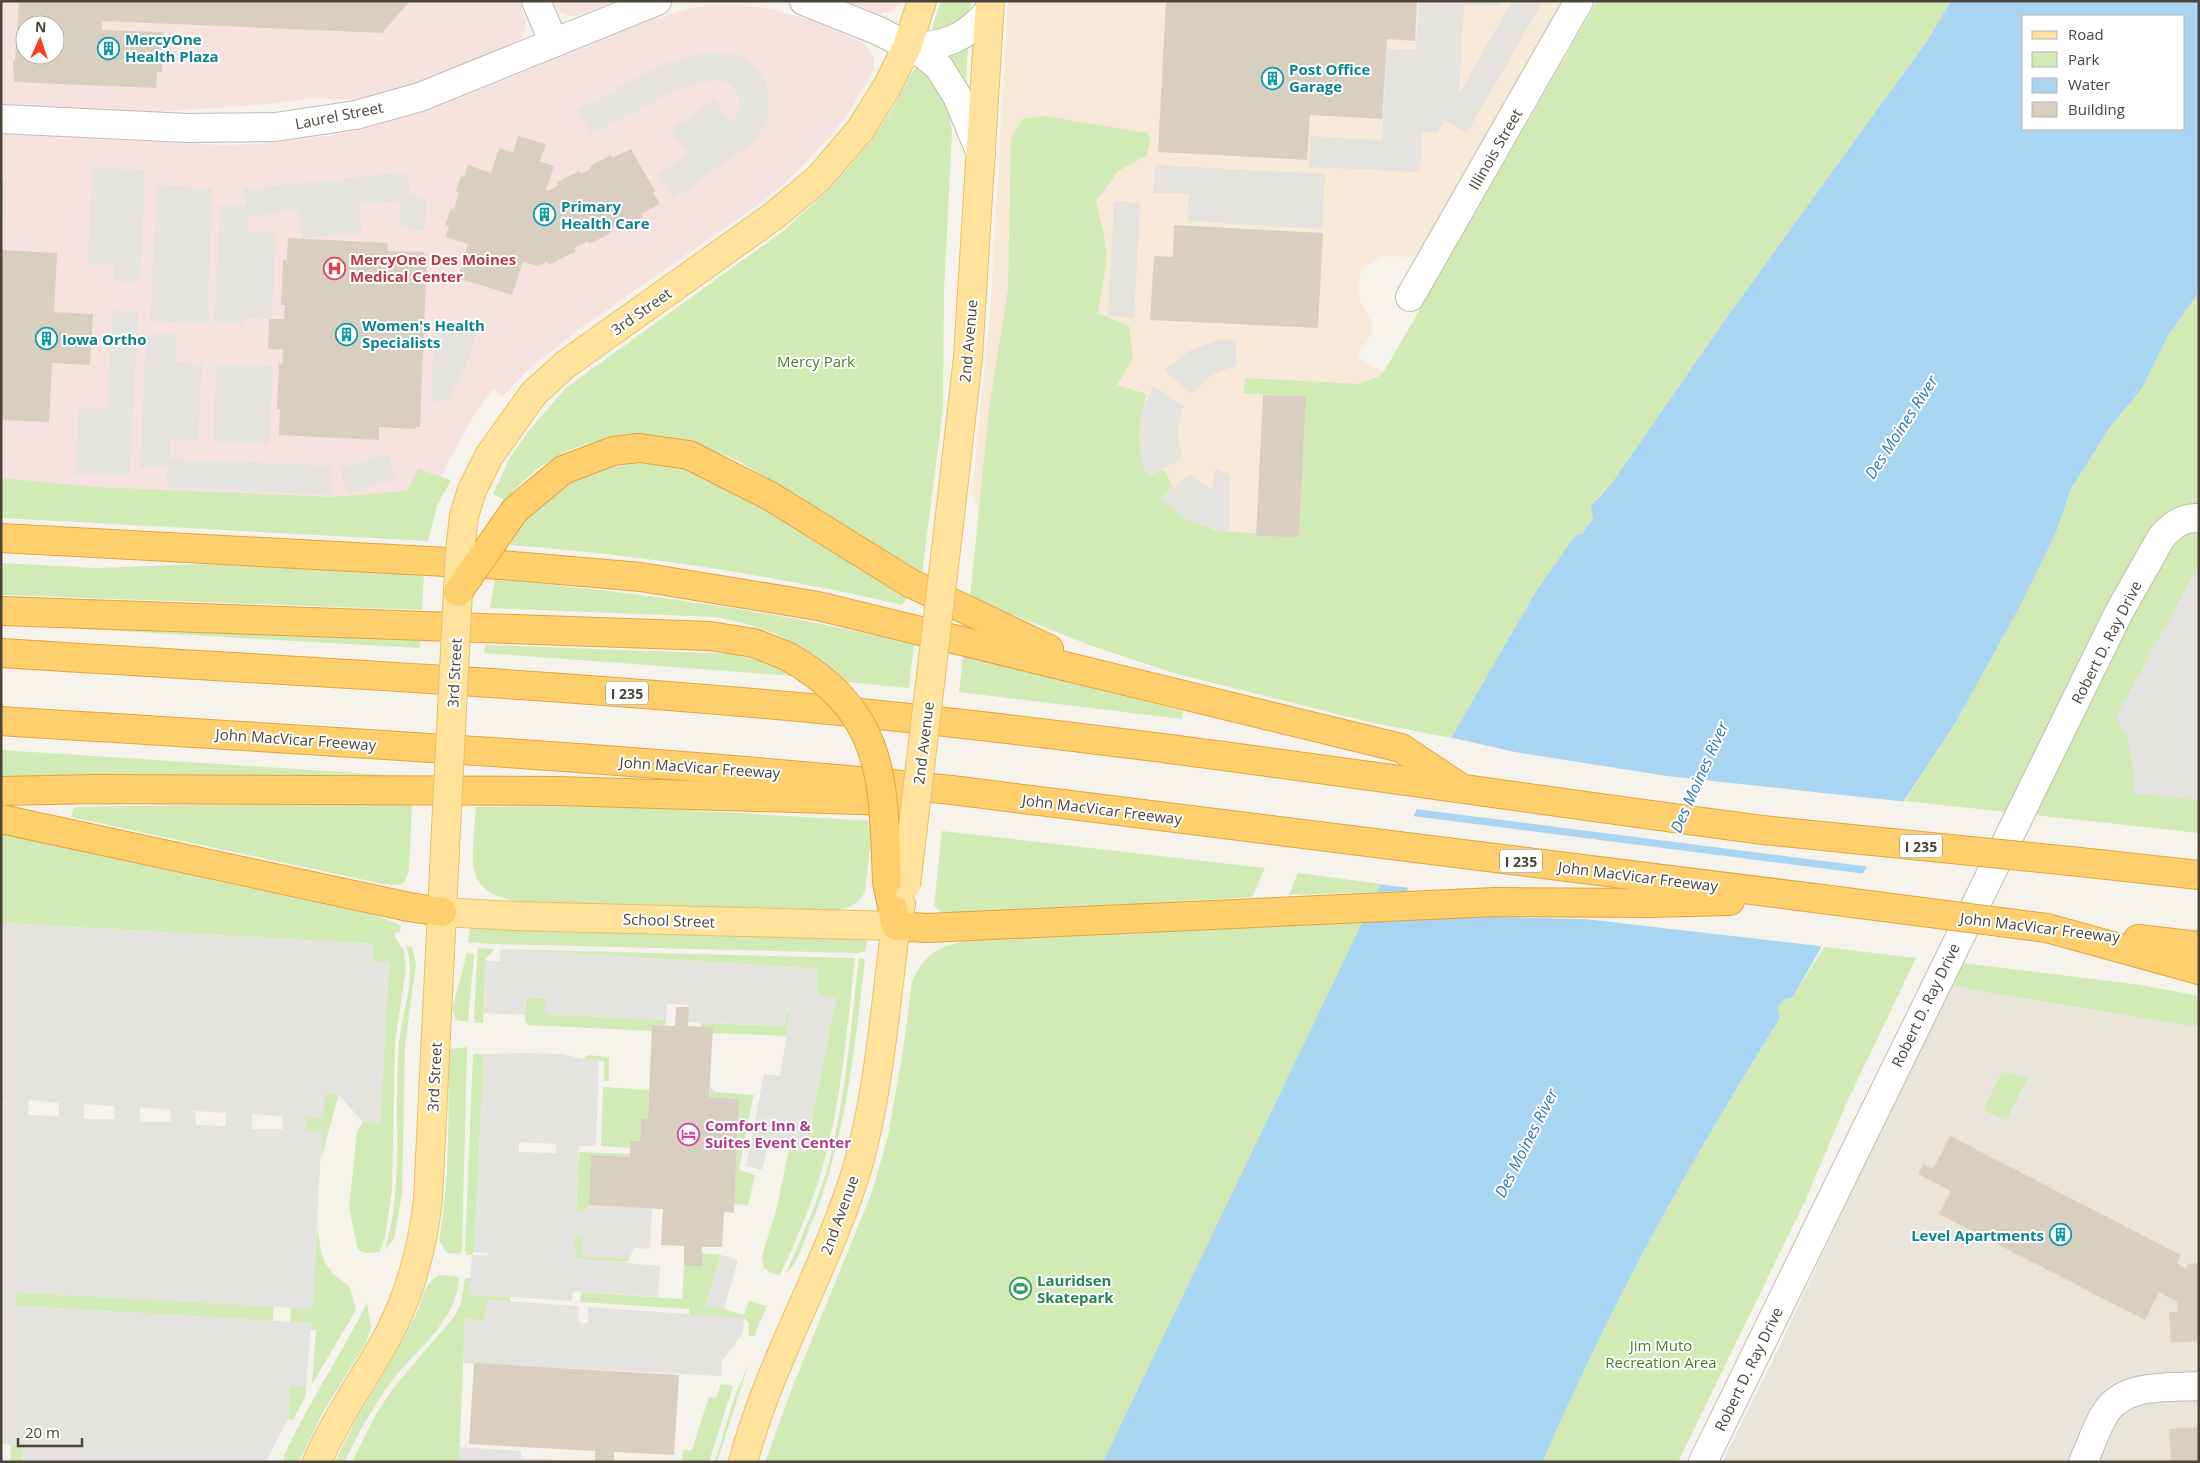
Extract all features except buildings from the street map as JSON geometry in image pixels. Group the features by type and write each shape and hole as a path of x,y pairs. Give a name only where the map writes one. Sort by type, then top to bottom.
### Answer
{"highway":[{"path":"458,592 515,510 563,470 613,451 639,448 689,455 770,496 910,583 1100,673"},
{"path":"1,538 502,565 641,577 818,606 1100,673 1273,718 1401,748 1464,790"},
{"path":"1,611 710,636 754,644 787,656 806,667 840,696 868,737 881,774 897,884 896,926 927,928 1495,902 1649,903 1822,898"},
{"name":"I 235","path":"1,653 644,694 966,725 1251,759 1763,830 2199,875"},
{"name":"John MacVicar Freeway","path":"1,721 696,766 943,789 2199,946"},
{"path":"1,791 96,789 558,791 1096,808"},
{"path":"1,819 399,905 442,912"},
{"path":"2047,928 2199,970"}],"main road":[{"path":"907,47 922,1"},
{"name":"2nd Avenue","path":"897,884 949,524 968,357 990,6"},
{"name":"3rd Street","path":"316,1462 344,1406 391,1329 407,1293 421,1248 428,1199 458,592 464,516 472,490 489,456 534,393 566,364 775,215 819,178 860,130 887,87 907,47"},
{"name":"School Street","path":"442,912 515,916 896,926"},
{"name":"2nd Avenue","path":"743,1462 762,1402 825,1254 858,1162 871,1113 877,1076 896,926"}],"street":[{"path":"536,1 554,43"},
{"name":"Laurel Street","path":"1,119 187,128 284,126 356,115 420,97 657,1"},
{"path":"804,1 879,31 926,56 939,67 957,96 981,154"},
{"name":"Illinois Street","path":"1410,297 1579,1"},
{"path":"907,47 929,47 964,35 978,24 990,6"},
{"name":"Robert D. Ray Drive","path":"1703,1462 2118,614 2161,538 2171,527 2182,521 2199,518"},
{"path":"2083,1462 2105,1413 2113,1403 2140,1390 2199,1386"}],"shaded area":[{"path":"1,1 520,1 526,23 522,37 517,43 422,81 374,96 353,100 314,98 269,104 156,112 1,104"},
{"path":"552,1 616,1 574,17 562,14"},
{"path":"845,1 902,1 891,12 878,14"},
{"path":"1008,1 1563,1 1418,254 1410,257 1385,256 1367,265 1362,272 1359,280 1359,298 1372,322 1373,331 1357,357 1409,389 1267,631 980,515 972,493 990,319"},
{"path":"1437,1 1499,1 1499,6 1464,5 1459,94 1512,1 1543,1 1467,133 1445,121 1437,133 1422,132 1420,172 1309,167 1310,136 1382,140 1387,49 1416,50 1419,2 1437,3"},
{"name":"MercyOne Des Moines Medical Center","path":"709,5 750,6 771,9 811,20 864,43 874,58 874,70 852,107 832,135 783,185 756,206 578,330 522,375 503,397 493,389 473,417 447,464 431,507 1,503 1,134 222,145 257,144 360,130 427,111 649,21 688,9"},
{"path":"714,51 738,55 749,61 758,71 765,82 769,96 767,123 750,145 673,199 659,174 687,154 671,130 714,100 732,123 740,108 738,94 730,84 714,80 679,89 591,135 577,109 666,63"},
{"path":"1155,165 1325,174 1322,229 1187,221 1189,194 1153,193"},
{"path":"92,168 145,170 140,282 113,281 114,265 88,264"},
{"path":"407,172 410,195 426,196 425,230 400,229 401,201 359,205 362,233 302,239 299,211 248,217 247,231 276,233 272,319 244,318 243,325 214,324 220,205 246,206 244,189"},
{"path":"1,179 7,179 5,215 1,215"},
{"path":"157,185 213,188 207,324 150,321"},
{"path":"1114,201 1140,203 1134,318 1108,316"},
{"path":"112,310 138,312 130,476 75,474 79,407 107,408"},
{"path":"481,320 467,363 450,399 431,404 434,336"},
{"path":"146,334 176,335 175,362 202,363 198,441 171,440 170,458 332,466 331,495 167,487 167,468 140,467"},
{"path":"1220,339 1236,340 1236,366 1213,374 1191,394 1164,370 1189,351"},
{"path":"216,364 273,366 269,445 213,442"},
{"path":"1153,386 1184,406 1178,425 1178,438 1182,459 1148,476 1142,463 1139,430 1141,414"},
{"path":"389,454 396,479 347,493 339,466 346,466"},
{"path":"1215,469 1230,474 1229,533 1196,524 1181,516 1161,498 1191,474 1202,484 1213,489"},
{"path":"2199,564 2199,800 2132,793 2135,778 2127,737 2116,717"},
{"path":"1,923 373,944 372,961 389,962 380,1123 363,1122 339,1095 325,1093 323,1118 307,1118 306,1131 322,1133 312,1309 16,1292 15,1303 18,1306 311,1323 306,1386 290,1386 288,1419 267,1459 254,1462 22,1462 23,1446 1,1444 1,1114 4,1101 1,1099","holes":["29,1100 59,1103 59,1116 28,1115","84,1104 114,1106 115,1119 84,1119","140,1107 170,1110 171,1122 140,1122","195,1111 226,1113 226,1126 196,1125","252,1114 282,1116 283,1129 252,1129"]},
{"path":"500,949 818,969 817,990 821,996 836,999 805,1152 768,1144 762,1170 746,1166 764,1074 780,1076 790,1013 788,1010 786,1010 785,1026 688,1022 689,1005 667,1004 666,1020 545,1014 546,998 529,997 526,1001 525,1015 484,1013 486,961 500,961"},
{"path":"1952,984 1978,991 2199,1027 2199,1462 1722,1462 1776,1354 1892,1105"},
{"path":"484,1054 562,1054 583,1059 599,1060 596,1146 579,1146 576,1212 583,1212 589,1205 652,1208 650,1249 635,1248 629,1258 582,1256 582,1237 574,1237 574,1258 660,1266 658,1297 573,1291 572,1301 469,1294 472,1255 487,1256 490,1253 474,1252","holes":["519,1142 556,1144 556,1153 519,1152"]},
{"path":"721,1255 738,1260 724,1309 706,1304"},
{"path":"487,1300 579,1306 578,1321 582,1324 588,1322 588,1307 744,1318 743,1333 722,1361 721,1376 463,1363 465,1319 484,1321"},
{"path":"459,1447 521,1451 521,1458 565,1460 565,1462 459,1462"}],"green space":[{"path":"941,1 972,1 970,8 958,23 933,33 932,27"},
{"path":"1597,1 1951,1 1927,41 1727,317 1612,483 1597,498 1593,519 1535,593 1451,738 1369,722 1177,674 1092,646 970,598 989,409 1008,289 1011,138 1023,119 1044,116 1148,133 1150,142 1147,155 1118,171 1096,201 1107,257 1098,313 1129,326 1133,358 1117,385 1147,394 1140,425 1140,445 1144,466 1148,476 1162,470 1165,471 1173,487 1161,498 1212,530 1299,537 1306,397 1244,393 1245,378 1358,384 1378,377 1385,370"},
{"path":"968,46 966,85 965,86 944,56"},
{"name":"Mercy Park","path":"923,65 927,67 949,111 952,133 944,290 943,409 922,574 742,463 696,444 671,439 646,436 597,441 574,449 544,464 526,478 505,500 493,494 511,456 530,429 567,387 783,231 833,186 870,142 893,108 916,66"},
{"path":"2199,292 2199,833 1905,801 1956,722 2019,608 2055,535 2071,489 2110,427 2141,390 2169,334"},
{"path":"642,463 669,465 695,472 739,493 908,597 902,605 756,575 608,554 509,545 536,509 564,485 579,477 597,471"},
{"path":"418,469 451,480 437,506 428,541 1,518 1,478 95,487 332,497 407,491"},
{"path":"1,563 97,568 206,564 424,574 422,610 1,595"},
{"path":"495,579 601,590 758,612 914,645 909,688 846,682 833,669 802,647 768,631 732,620 714,617 490,608"},
{"path":"82,624 420,639 420,648 83,629"},
{"path":"485,645 732,654 766,662 793,676 484,653"},
{"path":"963,655 1183,711 1182,719 959,692"},
{"path":"1,750 388,775 97,775 1,777"},
{"path":"327,803 412,804 409,870 404,883 396,885 383,884 71,817 74,807"},
{"path":"476,807 636,807 873,821 865,892 854,904 838,910 536,903 511,900 494,894 483,887 476,876 473,863"},
{"path":"942,831 1265,868 1252,897 954,915 941,912 934,906"},
{"path":"1,834 374,915 401,925 400,932 395,933 395,937 404,951 406,969 395,1041 392,1191 385,1237 379,1252 365,1253 358,1250 349,1208 357,1132 363,1122 380,1123 389,963 372,961 373,944 1,923"},
{"path":"1298,873 1382,884 1379,892 1289,895"},
{"path":"1365,921 1103,1462 765,1462 792,1388 871,1195 888,1136 903,1051 912,982 917,971 929,956 944,947 974,940"},
{"path":"470,929 862,939 867,942 865,952 857,953 493,944 468,942"},
{"path":"406,945 412,947 416,964 405,1046 402,1194 394,1238 385,1250 395,1199 397,1173 397,1070 410,969"},
{"name":"Jim Muto Recreation Area","path":"1824,947 1916,958 1847,1102 1806,1199 1678,1462 1543,1462 1559,1423 1611,1314 1657,1228 1704,1143 1780,1018 1778,1008 1783,1000 1793,997"},
{"path":"478,948 495,949 486,958 483,1023 475,1023 474,1016"},
{"path":"500,949 855,958 843,1064 829,1143 813,1196 798,1236 780,1275 771,1273 764,1268 762,1256 777,1207 789,1149 805,1152 836,999 821,996 817,990 818,969"},
{"path":"467,953 474,954 468,1022 456,1020 452,1010"},
{"path":"859,958 865,959 857,1030 839,1135 819,1203 798,1256 793,1266 786,1273 816,1202 826,1174 836,1134 851,1034"},
{"path":"1962,963 2141,985 2199,996 2199,1027 1978,991 1952,984"},
{"path":"529,997 546,998 545,1014 666,1020 666,1025 652,1025 652,1031 529,1025 525,1022 526,1001"},
{"path":"786,1010 790,1013 786,1036 713,1033 701,1027 701,1023 785,1026"},
{"path":"467,1047 462,1249 460,1254 447,1253 439,1240 447,1171 449,1055 451,1049"},
{"path":"473,1054 484,1054 474,1252 472,1255 467,1255 465,1250"},
{"path":"588,1055 609,1057 609,1081 604,1081 604,1061 583,1059"},
{"path":"2002,1072 2028,1077 2006,1121 1983,1110"},
{"path":"603,1087 649,1090 648,1119 641,1118 640,1141 631,1141 630,1148 601,1146"},
{"path":"710,1087 715,1092 754,1095 748,1121 738,1120 739,1099 709,1097"},
{"path":"325,1093 337,1094 338,1097 321,1160 322,1133 306,1131 307,1118"},
{"path":"738,1128 747,1128 739,1170 755,1175 748,1205 734,1204"},
{"path":"579,1152 630,1154 630,1157 591,1155 589,1205 583,1212 576,1212"},
{"path":"317,1227 322,1255 326,1264 332,1273 350,1287 356,1310 312,1384 316,1330 310,1330 311,1323 290,1322 291,1307 312,1308"},
{"path":"574,1237 582,1237 582,1256 629,1258 627,1262 575,1260"},
{"path":"702,1253 721,1255 706,1304 741,1314 744,1314 749,1301 767,1306 754,1336 749,1336 749,1323 744,1318 689,1315 689,1309 580,1302 581,1292 682,1299 684,1265 702,1265"},
{"path":"439,1275 459,1277 451,1308 433,1335 399,1372 382,1394 344,1462 335,1462 406,1335 426,1288"},
{"path":"465,1278 470,1278 469,1294 510,1297 510,1302 487,1300 486,1318 484,1321 465,1319 459,1462 352,1462 376,1414 395,1386 454,1317 461,1303"},
{"path":"16,1292 274,1306 273,1321 18,1306 15,1303"},
{"path":"367,1303 371,1327 366,1343 323,1412 299,1462 285,1462 284,1456 293,1436"},
{"path":"749,1363 717,1462 715,1462 735,1396"},
{"path":"721,1384 733,1386 709,1462 682,1462 683,1450 692,1450 709,1397 716,1398"},
{"path":"290,1386 306,1386 306,1395 293,1420 288,1419"},
{"path":"11,1445 23,1446 22,1462 10,1462"}],"water":[{"name":"Des Moines River","path":"1951,1 2199,1 2199,292 2169,334 2141,390 2110,427 2071,489 2055,535 2019,608 1956,722 1904,801 1793,997 1783,1000 1778,1008 1780,1018 1728,1102 1632,1273 1588,1362 1543,1462 1103,1462 1451,738 1535,593 1575,536 1582,534 1593,519 1591,506 1612,483 1727,317 1927,41"}],"pier":[{"path":"1449,737 1515,752 1667,776 1907,802 1871,867 1415,809"},
{"path":"1412,816 1867,874 1827,947 1585,919 1447,916 1362,921 1376,892 1407,891 1408,888 1379,884"}],"place":[{"name":"MercyOne Health Plaza","path":"109,48"},
{"name":"Post Office Garage","path":"1273,78"},
{"name":"Primary Health Care","path":"545,215"},
{"name":"MercyOne Des Moines Medical Center","path":"334,268"},
{"name":"Women's Health Specialists","path":"346,334"},
{"name":"Iowa Ortho","path":"46,339"},
{"name":"Comfort Inn & Suites Event Center","path":"689,1134"},
{"name":"Level Apartments","path":"2060,1235"},
{"name":"Lauridsen Skatepark","path":"1021,1289"}]}
